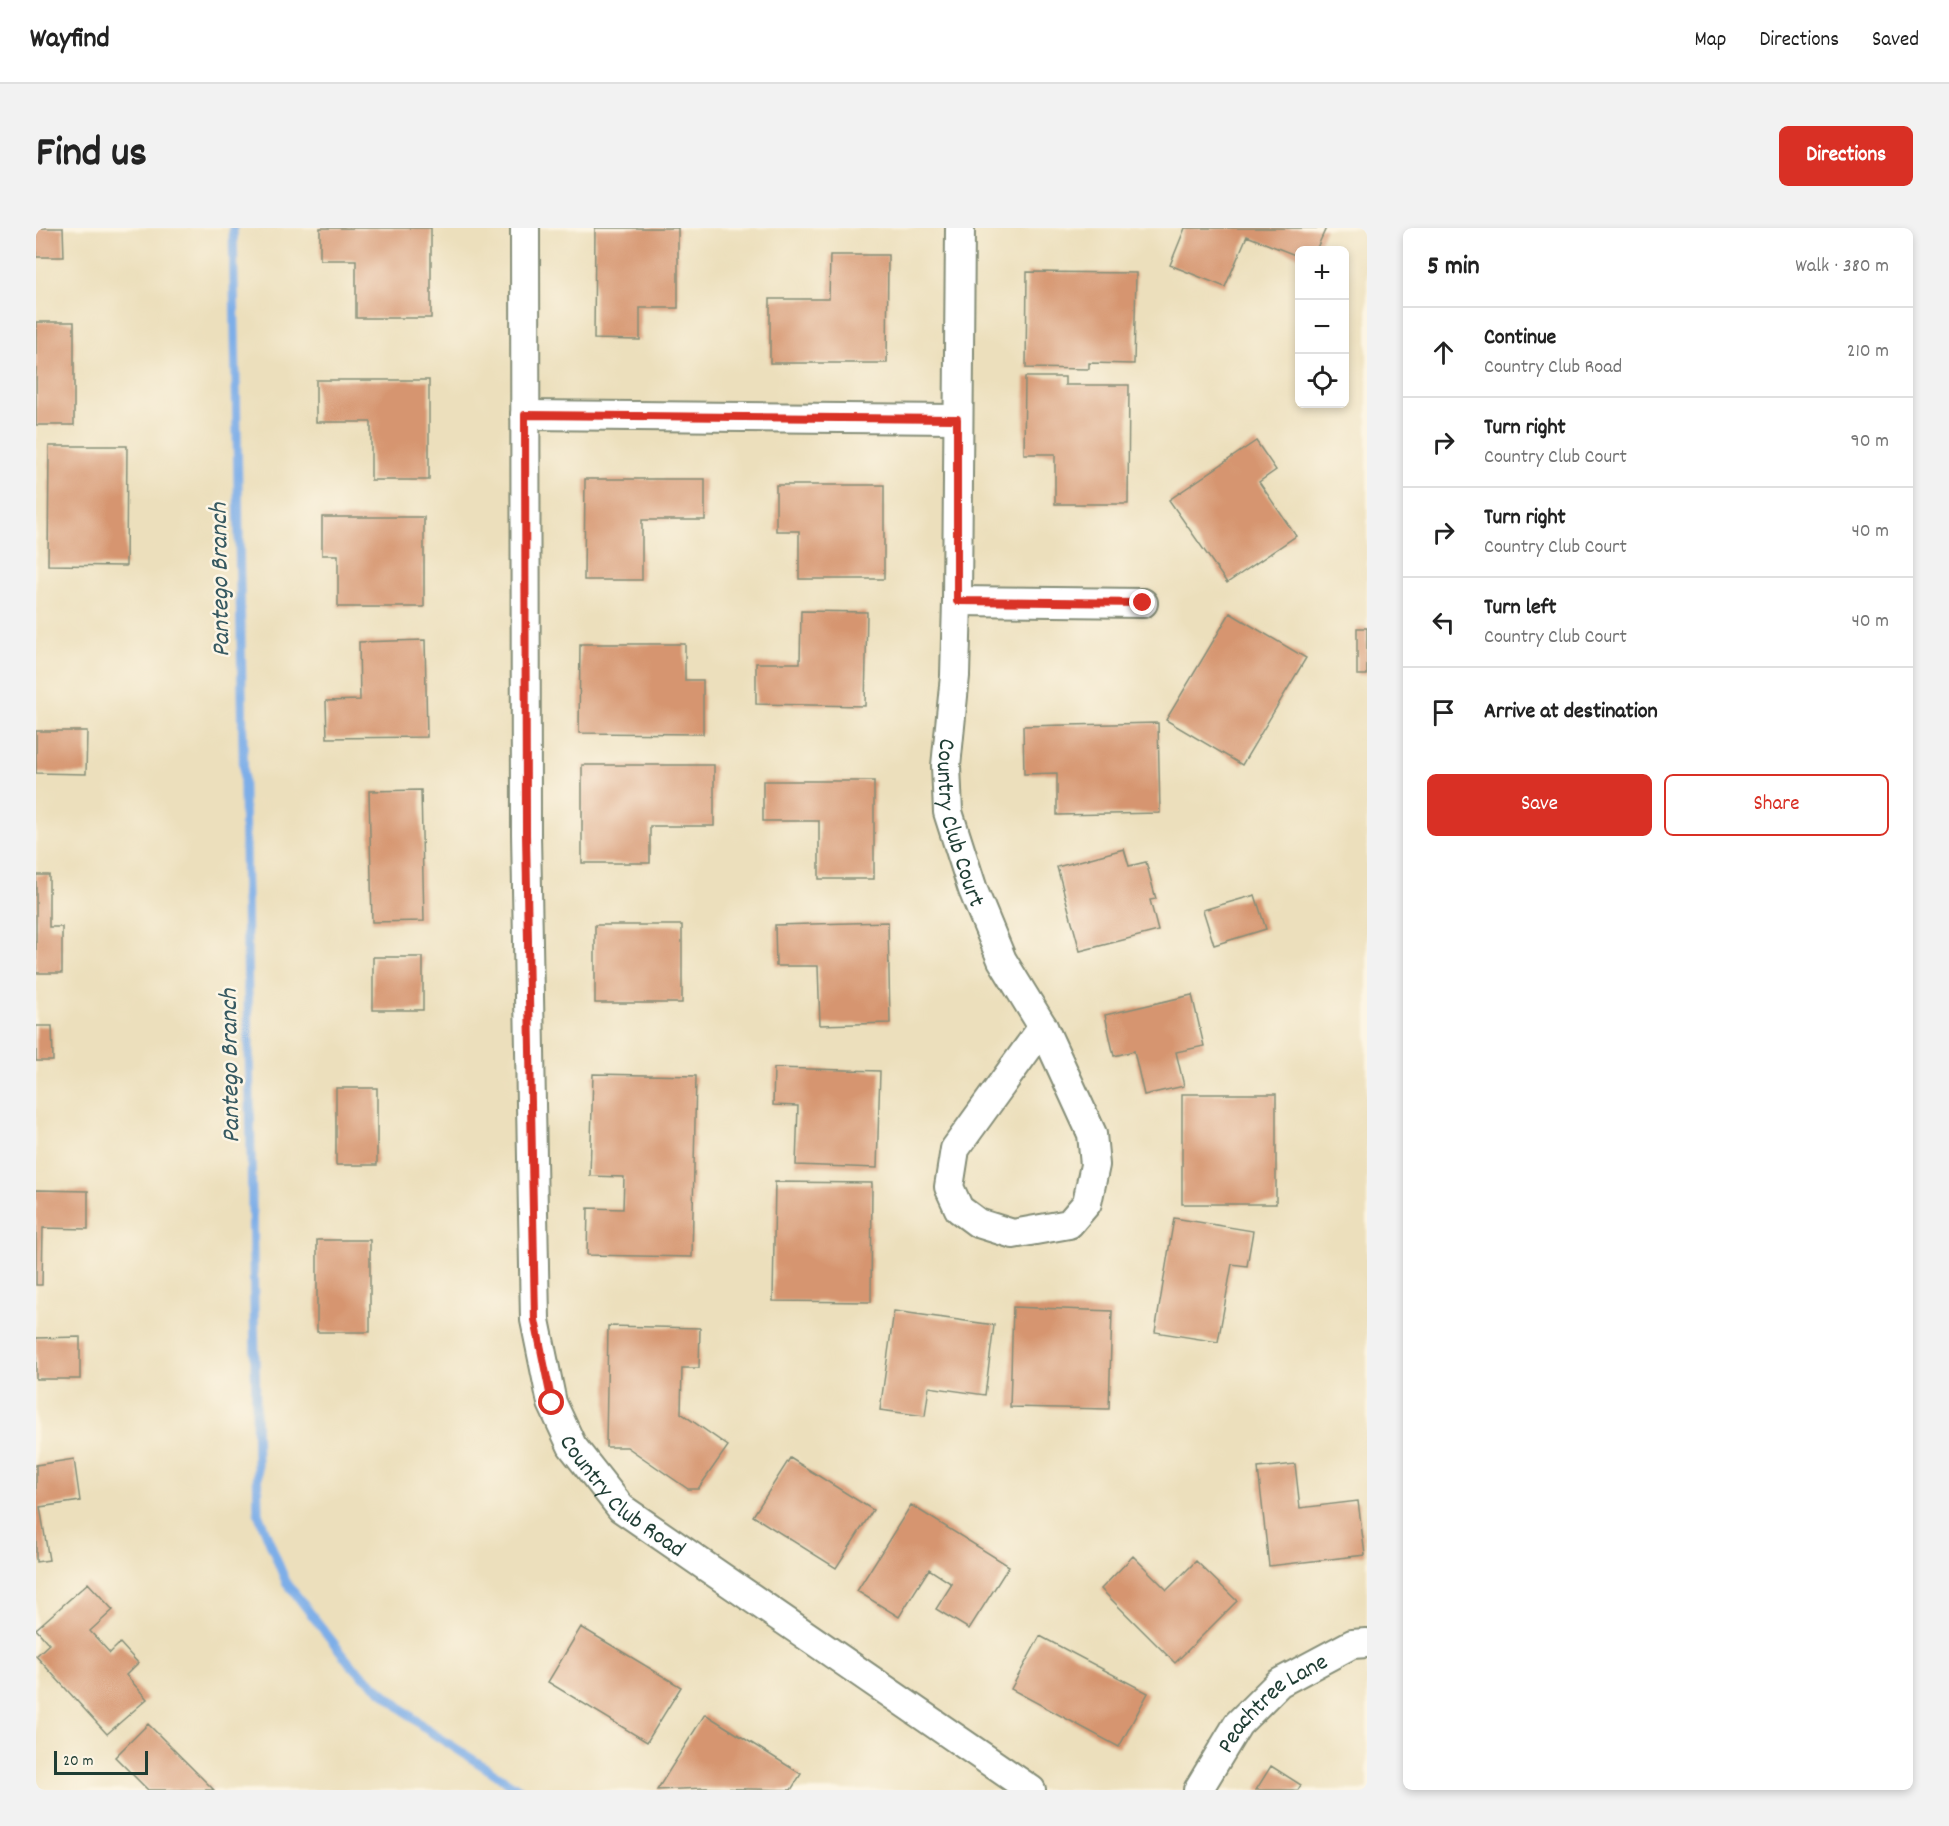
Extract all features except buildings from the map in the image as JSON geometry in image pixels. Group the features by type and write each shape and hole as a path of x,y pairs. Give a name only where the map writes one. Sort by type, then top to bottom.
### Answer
{"street":[{"name":"Country Club Road","path":"525,228 526,834 535,1320 552,1403 572,1446 621,1509 1031,1790"},
{"name":"Country Club Court","path":"960,228 957,601 954,676 946,766 948,812 973,890 1002,960 1043,1028 1092,1134 1095,1165 1087,1203 1069,1224 1013,1234 978,1223 959,1209 949,1187 954,1149 1043,1028"},
{"path":"525,415 957,419"},
{"path":"957,601 1143,603"},
{"name":"Peachtree Lane","path":"1198,1790 1238,1724 1279,1683 1352,1644 1367,1643"}],"waterway":[{"name":"Pantego Branch","path":"233,228 258,1513 286,1582 351,1665 426,1729 520,1790"}],"route":[{"path":"552,1403 535,1320 526,834 525,415 957,419 957,601 1143,603"}]}
